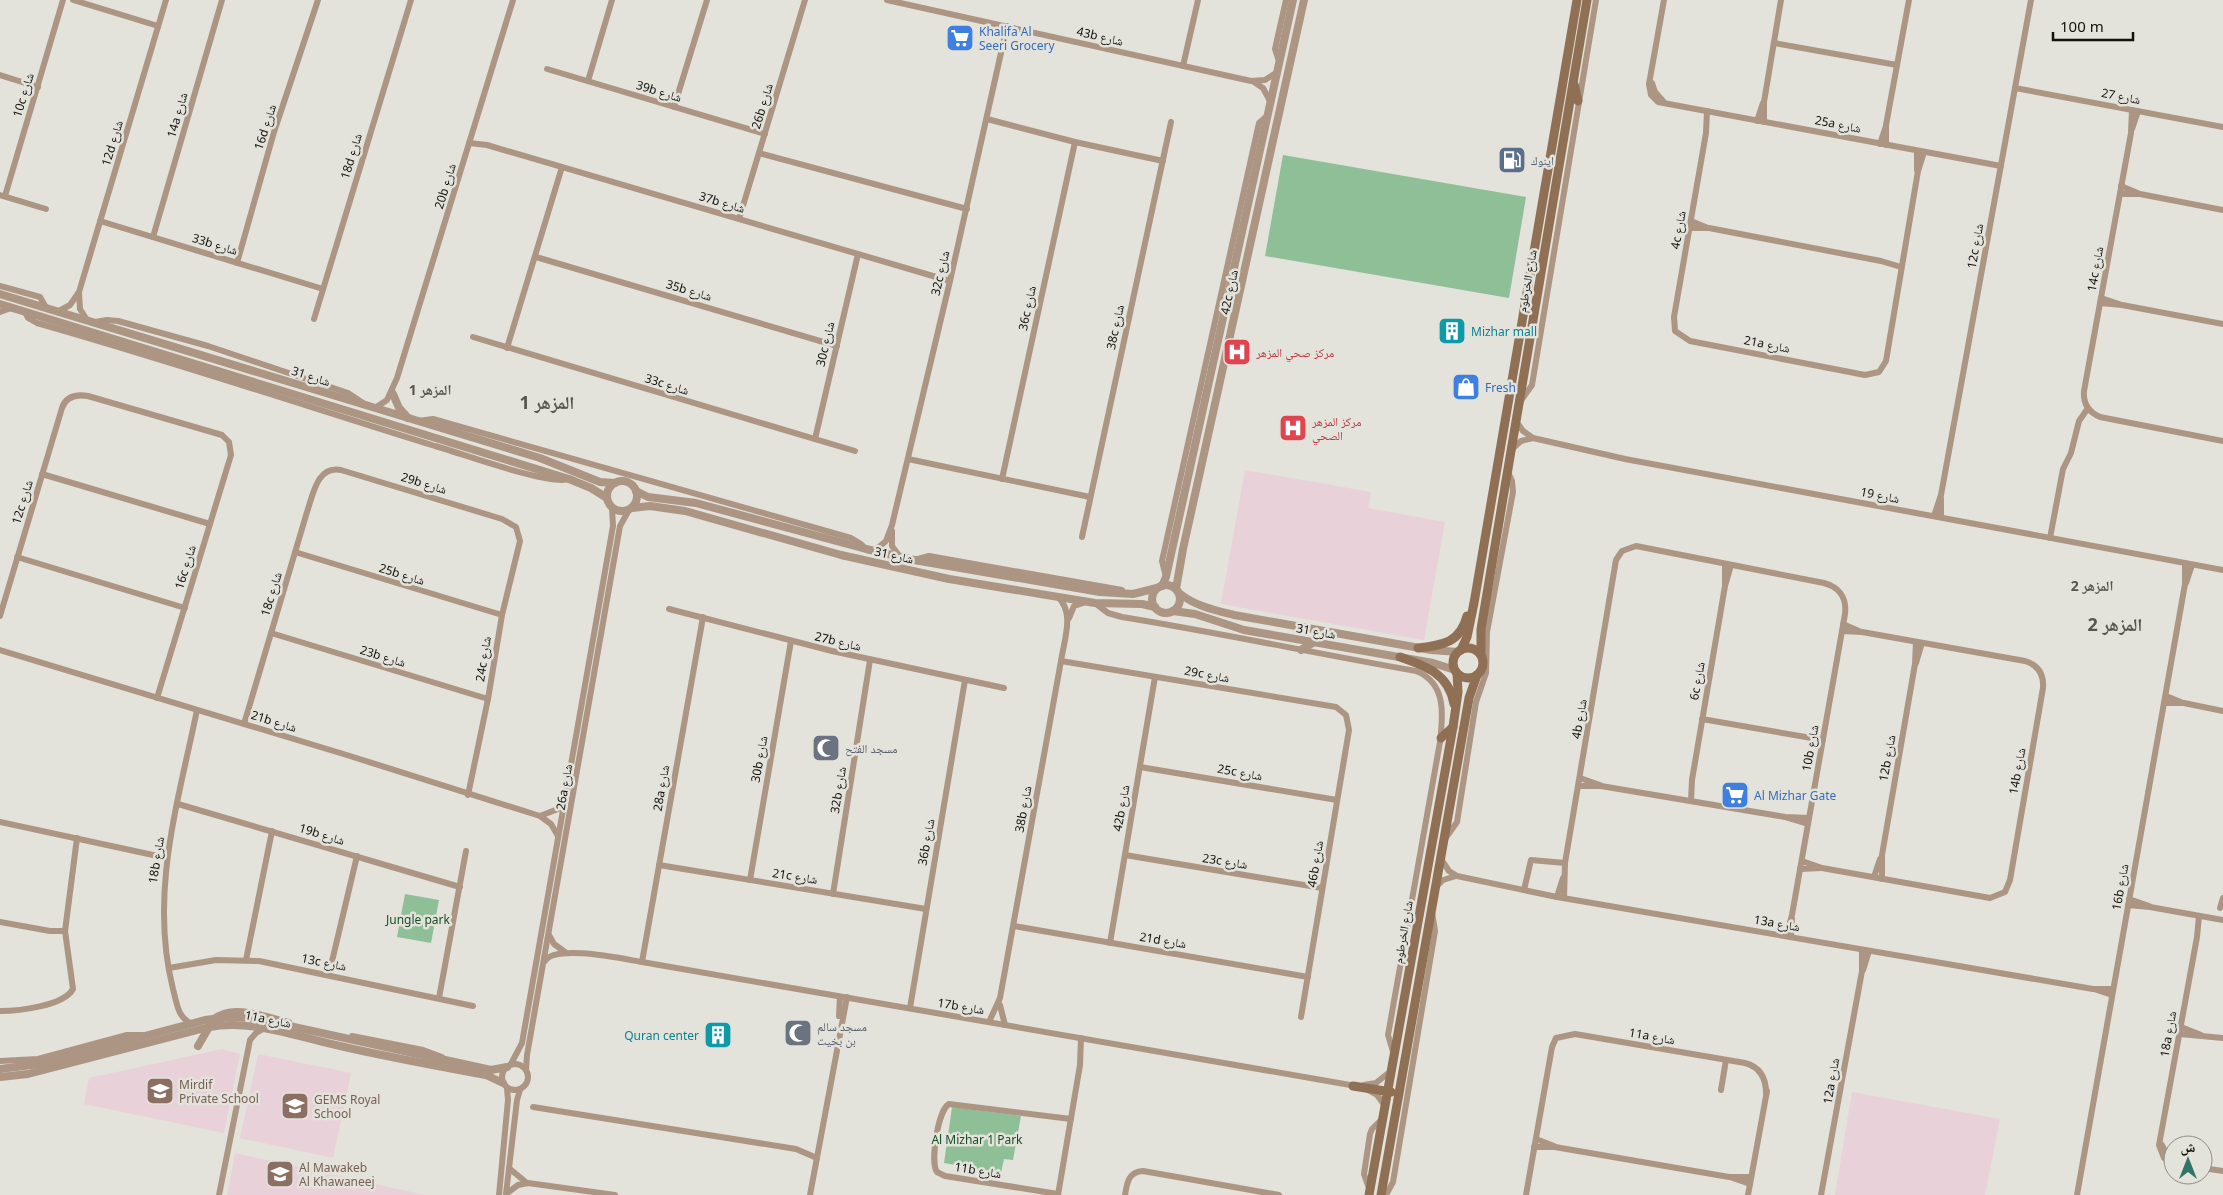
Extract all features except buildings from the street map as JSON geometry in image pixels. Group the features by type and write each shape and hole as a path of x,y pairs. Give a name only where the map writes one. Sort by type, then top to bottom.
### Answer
{"main road":[{"name":"شارع الخرطوم","path":"1459,651 1466,642 1474,603 1577,0"},
{"name":"شارع الخرطوم","path":"1481,654 1483,617 1587,0"},
{"path":"1567,51 1578,53"},
{"path":"1573,81 1578,101"},
{"path":"1418,648 1442,645 1454,640 1461,632 1474,603"},
{"path":"1483,617 1492,603"},
{"path":"1472,648 1481,654 1484,663 1477,675 1467,678 1456,671 1454,660 1459,651 1472,648"},
{"path":"1400,657 1439,674 1449,688 1455,710"},
{"name":"شارع الخرطوم","path":"1370,1193 1453,727 1456,671"},
{"name":"شارع الخرطوم","path":"1380,1195 1470,692 1477,675"},
{"path":"1441,738 1453,727"},
{"path":"1353,1086 1392,1092 1385,1147 1386,1158"}],"street":[{"name":"10c شارع","path":"3,196 38,87 63,0"},
{"path":"73,0 158,26"},
{"name":"12d شارع","path":"57,312 68,307 79,292 166,0"},
{"name":"14a شارع","path":"153,237 222,0"},
{"name":"16d شارع","path":"237,263 274,132 318,0"},
{"name":"18d شارع","path":"314,319 411,0"},
{"name":"20b شارع","path":"388,412 513,0"},
{"path":"588,81 612,0"},
{"path":"674,107 707,0"},
{"name":"26b شارع","path":"739,219 805,0"},
{"name":"43b شارع","path":"887,0 905,2 1250,81 1263,88 1270,101"},
{"path":"1183,66 1198,0"},
{"path":"1279,61 1275,50 1286,0"},
{"name":"42c شارع","path":"1160,587 1166,577 1293,0"},
{"name":"42c شارع","path":"1178,591 1183,549 1304,0"},
{"path":"1518,406 1532,385 1596,0"},
{"name":"25a شارع","path":"1664,0 1651,76 1652,92 1658,102 2001,166"},
{"path":"1764,122 1764,102 1781,0"},
{"path":"1883,144 1909,0"},
{"name":"12c شارع","path":"1937,517 2031,0"},
{"name":"32c شارع","path":"870,550 884,544 892,525 967,209 1007,26"},
{"path":"1774,43 1897,65"},
{"name":"39b شارع","path":"548,69 765,134"},
{"name":"43b شارع","path":"1250,81 1265,80 1276,73"},
{"path":"0,75 38,87"},
{"name":"شارع 27","path":"2015,88 2223,127"},
{"path":"1757,121 1764,102"},
{"name":"14c شارع","path":"2088,408 2084,394 2135,110"},
{"name":"4c شارع","path":"1675,331 1674,317 1710,112"},
{"path":"1166,577 1162,561 1259,123 1267,116"},
{"path":"987,119 1075,142 1162,161"},
{"name":"38c شارع","path":"1082,537 1171,122"},
{"name":"37b شارع","path":"470,140 950,281"},
{"name":"36c شارع","path":"1002,479 1075,142"},
{"path":"1690,228 1709,228 1902,264 1921,151"},
{"path":"759,153 967,209"},
{"path":"507,348 562,167"},
{"path":"2120,190 2223,210"},
{"path":"3,196 46,209"},
{"name":"33b شارع","path":"100,221 323,289"},
{"path":"1691,221 1709,228"},
{"name":"30c شارع","path":"814,439 858,254"},
{"name":"35b شارع","path":"536,257 836,346"},
{"name":"21a شارع","path":"1675,331 1690,341 1859,373 1878,370 1885,364 1902,264"},
{"path":"0,286 40,297 47,309"},
{"name":"12d شارع","path":"79,292 80,309 91,321"},
{"name":"شارع 31","path":"0,294 413,421 540,458 600,482 615,483"},
{"path":"2100,300 2223,324"},
{"name":"شارع 31","path":"0,304 570,479 591,488 607,498"},
{"path":"0,312 11,308"},
{"path":"25,312 28,318 37,323 453,451 551,480 570,479"},
{"name":"33c شارع","path":"473,337 855,451"},
{"name":"20b شارع","path":"375,408 387,400 397,378"},
{"path":"393,394 399,408 413,421 433,420 687,491 851,538 870,550"},
{"name":"16c شارع","path":"70,398 88,396 209,430 222,435 229,442 231,455 158,698"},
{"name":"12c شارع","path":"0,616 62,408 70,398"},
{"path":"324,405 335,404 375,416 388,412"},
{"path":"2050,538 2063,469 2072,453 2082,414 2088,408 2094,414 2223,441"},
{"path":"2078,426 2094,414"},
{"path":"1516,421 1523,431 1533,438"},
{"path":"1511,450 1521,441 1533,438"},
{"name":"شارع 19","path":"1533,438 1625,458 2223,570"},
{"path":"908,459 1090,497"},
{"name":"29b شارع","path":"325,472 335,469 341,470 502,519 516,527"},
{"path":"1444,840 1457,822 1476,702 1486,673 1487,632 1513,492 1512,481 1507,470"},
{"name":"18c شارع","path":"244,724 295,552 318,482 325,472"},
{"path":"42,474 210,524"},
{"path":"615,483 629,483 636,491 636,502 630,509 622,512 612,508 607,498 609,488 615,483"},
{"name":"شارع 31","path":"636,491 648,497 705,505 870,550 914,560 1071,588 1133,594 1160,587"},
{"name":"شارع 31","path":"630,509 650,506 684,512 841,555 959,580 1091,602 1142,604 1155,607"},
{"name":"26a شارع","path":"509,1066 522,1043 613,526 612,508"},
{"name":"26a شارع","path":"526,1070 526,1055 549,935 620,526 630,509"},
{"name":"32c شارع","path":"892,525 892,546 900,557"},
{"name":"24c شارع","path":"468,795 488,699 502,615 520,542 516,527"},
{"path":"1172,546 1177,549 1183,549"},
{"name":"4b شارع","path":"1561,897 1565,863 1618,557 1627,551 1643,548 1728,565"},
{"name":"25b شارع","path":"295,552 502,615"},
{"path":"17,557 185,608"},
{"name":"16b شارع","path":"2077,1195 2189,564"},
{"name":"10b شارع","path":"1728,565 1824,583 1842,592 1846,605 1788,937"},
{"name":"6c شارع","path":"1688,801 1728,565"},
{"path":"1172,586 1178,591 1180,604 1173,612 1163,613 1155,607 1152,597 1160,587 1172,586"},
{"name":"شارع 31","path":"1178,591 1202,606 1234,615 1418,648 1459,651"},
{"name":"38b شارع","path":"1058,597 1066,608 1067,624"},
{"path":"1091,602 1108,613 1119,617 1225,634 1248,641 1422,674 1438,692 1442,701 1441,738 1388,1035 1395,1056"},
{"name":"38b شارع","path":"989,1022 1000,998 1067,624 1074,606 1091,602"},
{"name":"27b شارع","path":"669,609 870,660 1004,688"},
{"name":"شارع 31","path":"1173,612 1195,614 1239,629 1444,665 1456,671"},
{"name":"28a شارع","path":"642,962 703,617"},
{"path":"1842,628 1919,643"},
{"name":"23b شارع","path":"271,633 488,699"},
{"name":"30b شارع","path":"750,880 792,641"},
{"path":"1301,650 1314,642"},
{"name":"12b شارع","path":"1882,879 1882,855 1919,643"},
{"name":"14b شارع","path":"1882,879 1982,896 2001,893 2009,884 2043,688 2043,678 2039,670 2028,662 1919,643"},
{"name":"21b شارع","path":"0,650 350,756 468,795 540,816"},
{"name":"32b شارع","path":"833,894 870,660"},
{"name":"29c شارع","path":"1061,661 1336,707 1346,715"},
{"name":"42b شارع","path":"1110,943 1155,677"},
{"name":"36b شارع","path":"910,1008 965,680"},
{"path":"2165,699 2223,711"},
{"name":"18b شارع","path":"180,1015 169,968 163,921 167,858 197,710"},
{"name":"46b شارع","path":"1301,1016 1349,730 1346,715"},
{"path":"1702,719 1823,740"},
{"name":"25c شارع","path":"1140,767 1337,800"},
{"path":"1580,778 1601,786"},
{"path":"1579,786 1601,786 1809,821"},
{"name":"19b شارع","path":"178,804 460,887"},
{"path":"540,816 563,807"},
{"path":"540,816 551,824 558,836"},
{"path":"0,822 167,858"},
{"path":"246,960 272,831"},
{"path":"0,1011 20,1010 52,1003 70,995 74,984 65,931 78,838"},
{"path":"439,998 466,851"},
{"name":"23c شارع","path":"1125,855 1322,888"},
{"name":"12b شارع","path":"1874,877 1882,855"},
{"path":"329,974 357,856"},
{"path":"1441,859 1449,871 1457,876"},
{"path":"1524,890 1531,860 1565,863"},
{"path":"1802,861 1822,868 1882,879"},
{"name":"21c شارع","path":"659,865 926,909"},
{"path":"1800,869 1822,868"},
{"path":"1436,888 1448,878 1457,876"},
{"name":"13a شارع","path":"1457,876 1561,897 2113,992"},
{"path":"2220,908 2223,898"},
{"path":"2129,902 2223,920"},
{"path":"1386,1195 1393,1182 1435,929 1432,911"},
{"name":"18a شارع","path":"2163,1149 2162,1136 2201,916"},
{"path":"0,922 50,931 65,931"},
{"name":"21d شارع","path":"1014,926 1308,977"},
{"path":"549,935 554,944 565,952"},
{"name":"12a شارع","path":"1862,950 1862,971"},
{"name":"12a شارع","path":"1821,1195 1862,971 1869,951"},
{"path":"544,961 552,954 565,952"},
{"name":"17b شارع","path":"565,952 642,962 1353,1086 1374,1093 1385,1106"},
{"name":"13c شارع","path":"169,968 216,960 246,960 329,974 473,1006"},
{"path":"810,1195 843,997"},
{"name":"38b شارع","path":"1000,998 1005,1025"},
{"path":"174,1029 180,1015 192,1024"},
{"name":"11a شارع","path":"0,1069 39,1064 213,1019 252,1018 491,1070 509,1066"},
{"path":"219,1195 250,1040 248,1032 238,1024"},
{"name":"11a شارع","path":"0,1077 37,1072 209,1027 238,1024 265,1028 361,1050 486,1075 505,1086"},
{"path":"198,1046 204,1039 209,1027"},
{"path":"250,1040 256,1032 265,1028"},
{"path":"2180,1030 2202,1036 2223,1038"},
{"name":"11a شارع","path":"1536,1139 1552,1047 1556,1038 1575,1034 1745,1063 1765,1074 1766,1093 1750,1180"},
{"name":"11a شارع","path":"0,1061 38,1059 127,1035 146,1036"},
{"path":"1058,1194 1084,1039"},
{"path":"1720,1090 1726,1060"},
{"path":"518,1064 526,1070 528,1079 526,1086 520,1090 517,1100 510,1170 504,1195 508,1100 502,1076 509,1066 518,1064"},
{"name":"17b شارع","path":"1353,1086 1376,1083 1392,1070"},
{"path":"505,1086 520,1090"},
{"name":"11b شارع","path":"1058,1194 946,1176 937,1172 933,1164 942,1113 949,1104 1070,1121"},
{"path":"533,1107 796,1149 817,1158"},
{"path":"1526,1195 1536,1139 1555,1147"},
{"path":"1534,1147 1555,1147 1750,1180 1748,1195"},
{"path":"510,1170 528,1183 582,1192 615,1195"},
{"path":"1125,1195 1129,1178 1134,1173 1143,1171 1279,1195"},
{"path":"504,1195 518,1185 528,1183"}],"shaded area":[{"path":"1245,470 1371,492 1368,508 1445,522 1424,640 1221,604"},
{"name":"Mirdif Private School","path":"222,1049 240,1054 224,1133 84,1104 89,1078"},
{"name":"GEMS Royal School","path":"258,1054 351,1073 333,1158 240,1138"},
{"path":"1852,1092 2000,1119 1985,1195 1835,1195"},
{"name":"Al Mawakeb Al Khawaneej","path":"235,1153 425,1195 227,1195"}],"green space":[{"path":"1283,155 1526,197 1509,298 1265,256"},
{"name":"Jungle park","path":"405,894 439,900 431,943 397,937"},
{"name":"Al Mizhar 1 Park","path":"952,1107 1021,1116 1013,1160 1004,1159 1001,1173 944,1163"}],"place":[{"name":"Khalifa Al Seeri Grocery","path":"960,38"},
{"name":"اينوك","path":"1512,160"},
{"name":"Mizhar mall","path":"1452,331"},
{"name":"مركز صحي المزهر","path":"1237,352"},
{"name":"Fresh","path":"1466,387"},
{"name":"مركز المزهر الصحي","path":"1293,428"},
{"name":"مسجد الفتح","path":"826,748"},
{"name":"Al Mizhar Gate","path":"1735,795"},
{"name":"مسجد سالم بن بخيت","path":"798,1033"},
{"name":"Quran center","path":"718,1035"},
{"name":"Mirdif Private School","path":"160,1091"},
{"name":"GEMS Royal School","path":"295,1106"},
{"name":"Al Mawakeb Al Khawaneej","path":"280,1174"}],"district":[{"name":"المزهر 1","path":"430,389"},
{"name":"المزهر 1","path":"547,402"},
{"name":"المزهر 2","path":"2092,585"},
{"name":"المزهر 2","path":"2115,624"}]}
